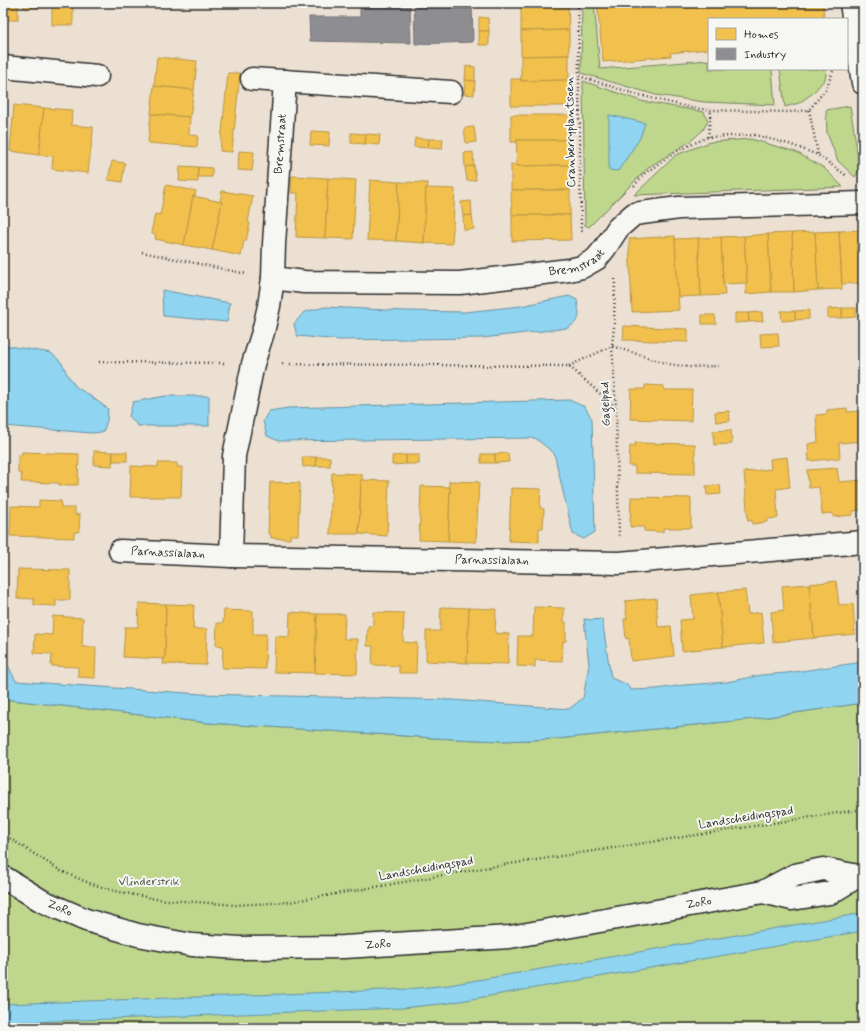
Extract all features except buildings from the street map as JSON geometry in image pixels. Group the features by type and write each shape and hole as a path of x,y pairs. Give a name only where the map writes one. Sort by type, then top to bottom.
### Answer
{"street":[{"path":"851,3 863,83"},
{"path":"3,67 97,76"},
{"path":"252,79 450,92"},
{"name":"Bremstraat","path":"231,556 234,456 253,364 269,306 273,278 285,81"},
{"path":"634,214 679,208 863,203"},
{"name":"Bremstraat","path":"273,278 304,282 460,283 569,270 582,267 596,259 618,228 634,214"},
{"name":"Parnassialaan","path":"120,551 231,556 619,562 863,542"},
{"name":"ZoRo","path":"3,877 42,901 86,920 138,935 192,945 240,948 344,947 510,937 763,892 795,875 823,869 861,876"}],"path":[{"name":"Cranberryplantsoen","path":"578,3 581,230 586,237 604,248"},
{"path":"579,76 635,94 692,108 711,110 790,112 808,110 826,89 834,70"},
{"path":"708,136 711,110"},
{"path":"808,110 818,155"},
{"path":"634,214 628,192 646,173 680,150 708,136 755,135 789,144 818,155 852,180"},
{"name":"Gagelpad","path":"604,248 616,267 612,346 616,408 619,562"},
{"path":"142,252 273,278"},
{"path":"100,362 569,366 612,346 668,364 690,367 720,366"},
{"path":"569,366 616,408"},
{"name":"Landscheidingspad","path":"3,834 61,871 115,891 156,899 236,905 289,902 484,868 863,808"}],"green space":[{"path":"582,3 594,3 600,69 708,60 708,70 772,70 775,105 704,102 656,95 581,73"},
{"path":"780,70 827,70 825,79 813,93 799,103 785,107"},
{"path":"583,81 641,101 704,112 708,121 703,130 692,140 649,167 589,227 585,225"},
{"path":"850,106 860,169 855,177 838,161 827,133 826,110"},
{"path":"751,139 796,152 824,168 843,187 634,195 676,155 710,142"},
{"name":"Vlinderstrik","path":"3,699 209,723 501,741 556,739 754,719 863,703 863,1028 3,1028"}],"water":[{"path":"609,115 645,123 640,138 618,171 609,170"},
{"path":"162,290 230,303 227,322 163,316"},
{"path":"569,296 577,300 579,316 576,322 568,328 483,338 340,340 297,336 294,324 304,312 325,307 465,312 521,306"},
{"path":"3,345 51,353 62,363 67,374 76,387 108,409 107,421 103,432 92,433 3,426"},
{"path":"165,396 209,396 209,426 138,426 129,416 133,402"},
{"path":"569,400 585,407 592,419 595,532 584,539 573,534 554,453 535,438 279,441 267,436 263,421 269,411 288,408"},
{"path":"584,619 602,619 611,678 626,684 631,690 727,682 761,675 787,673 863,662 863,703 754,719 556,739 501,741 209,723 3,699 3,656 16,681 201,694 453,700 569,709 583,698 589,665"},
{"path":"863,913 863,931 449,1003 402,1008 3,1023 3,1004 338,992 408,989 449,985"}]}
